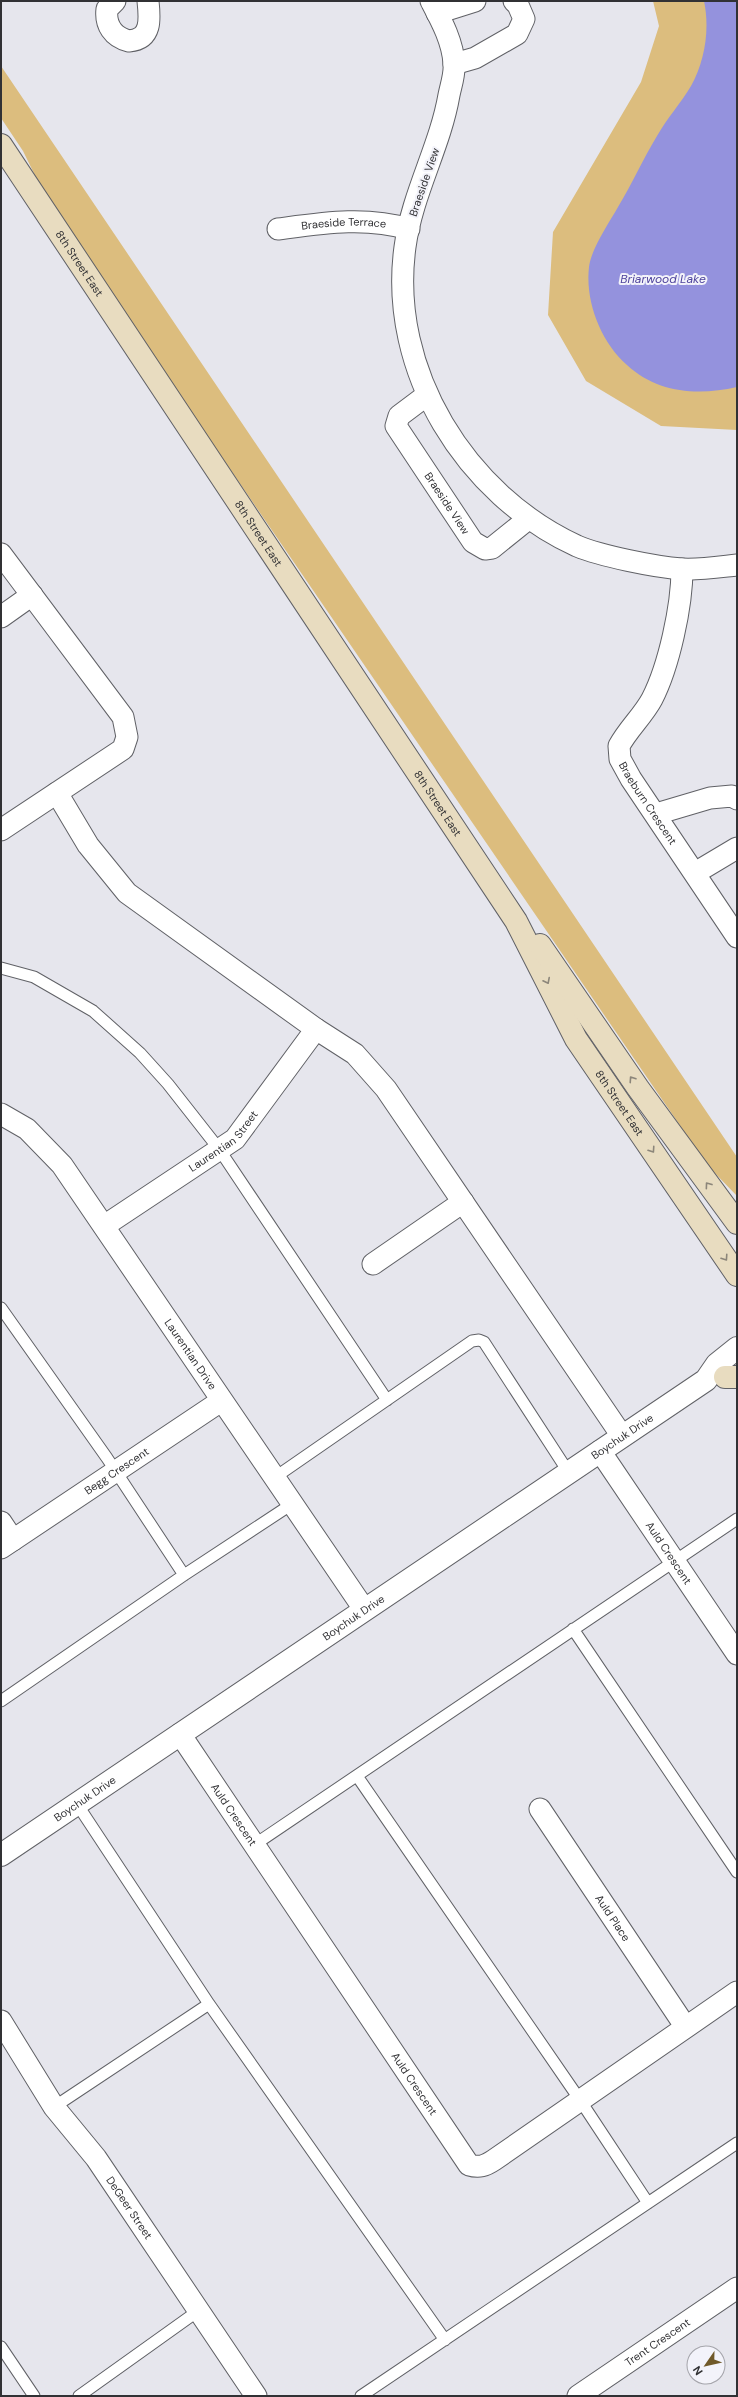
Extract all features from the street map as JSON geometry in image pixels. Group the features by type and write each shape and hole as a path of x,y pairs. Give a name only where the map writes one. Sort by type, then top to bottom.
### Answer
{"main road":[{"name":"8th Street East","path":"1,145 516,921 576,1039 737,1275"},
{"name":"8th Street East","path":"516,921 545,949 638,1088 735,1220"}],"street":[{"path":"115,1 107,9 106,21 114,33 129,41 140,38 148,29 148,1"},
{"name":"Braeside View","path":"475,1 434,7 446,31 454,64 445,117 413,209 404,258 406,318 412,348 427,395 466,460 491,486 528,518 579,546 634,561 682,569 737,565"},
{"path":"454,64 475,58 517,34 524,19 518,5 514,1"},
{"name":"Braeside Terrace","path":"278,229 341,220 391,223 409,229"},
{"name":"Braeside View","path":"427,395 399,416 396,426 473,542 485,549 492,548 528,518"},
{"path":"1,554 123,717 127,737 123,749 1,830"},
{"name":"Braeburn Crescent","path":"682,569 682,585 676,620 658,682 652,699 619,746 620,758 631,779 656,814 737,937"},
{"path":"1,617 32,595"},
{"path":"57,793 88,845 127,893 316,1029 356,1054 386,1089 622,1436"},
{"path":"656,814 710,798 732,796 737,799"},
{"path":"695,873 737,848"},
{"name":"Laurentian Street","path":"104,1226 235,1139 316,1029"},
{"name":"Laurentian Drive","path":"1,1114 27,1129 62,1165 221,1401 364,1609"},
{"path":"372,1264 463,1202"},
{"name":"Boychuk Drive","path":"1,1855 622,1436 726,1375 717,1364 737,1348"},
{"name":"Begg Crescent","path":"1,1522 7,1544 221,1401"},
{"name":"Auld Crescent","path":"600,1451 737,1654"},
{"name":"Auld Crescent","path":"180,1734 470,2165 477,2167 486,2165 685,2026 737,1992"},
{"name":"Auld Place","path":"540,1809 685,2026"},
{"name":"DeGeer Street","path":"1,2021 54,2107 96,2158 256,2396"},
{"name":"Trent Crescent","path":"578,2396 737,2288"}],"lane":[{"path":"1,968 34,977 93,1011 145,1058 168,1084 219,1150 387,1400"},
{"path":"1,1308 116,1471 184,1575"},
{"path":"274,1478 472,1342 479,1340 484,1342 569,1473"},
{"path":"1,1702 184,1575 292,1504"},
{"path":"254,1844 357,1776 673,1560 737,1519"},
{"path":"573,1629 737,1872"},
{"path":"357,1776 580,2100 648,2204"},
{"path":"77,1804 209,2004 445,2340"},
{"path":"54,2107 209,2004"},
{"path":"361,2396 737,2143"},
{"path":"79,2396 198,2311"},
{"path":"1,2347 34,2396"}],"shaded area":[{"name":"Briarwood Lake","path":"653,1 737,1 737,430 661,426 586,381 548,315 553,232 641,82 659,26"},
{"path":"1,66 737,1157 737,1196 707,1165 51,208 23,151 1,118"}],"water":[{"name":"Briarwood Lake","path":"704,1 737,1 737,387 722,390 693,391 665,387 651,382 627,365 618,356 602,333 592,307 588,280 590,260 601,236 661,129 691,86 696,76 705,45 706,12"}]}
